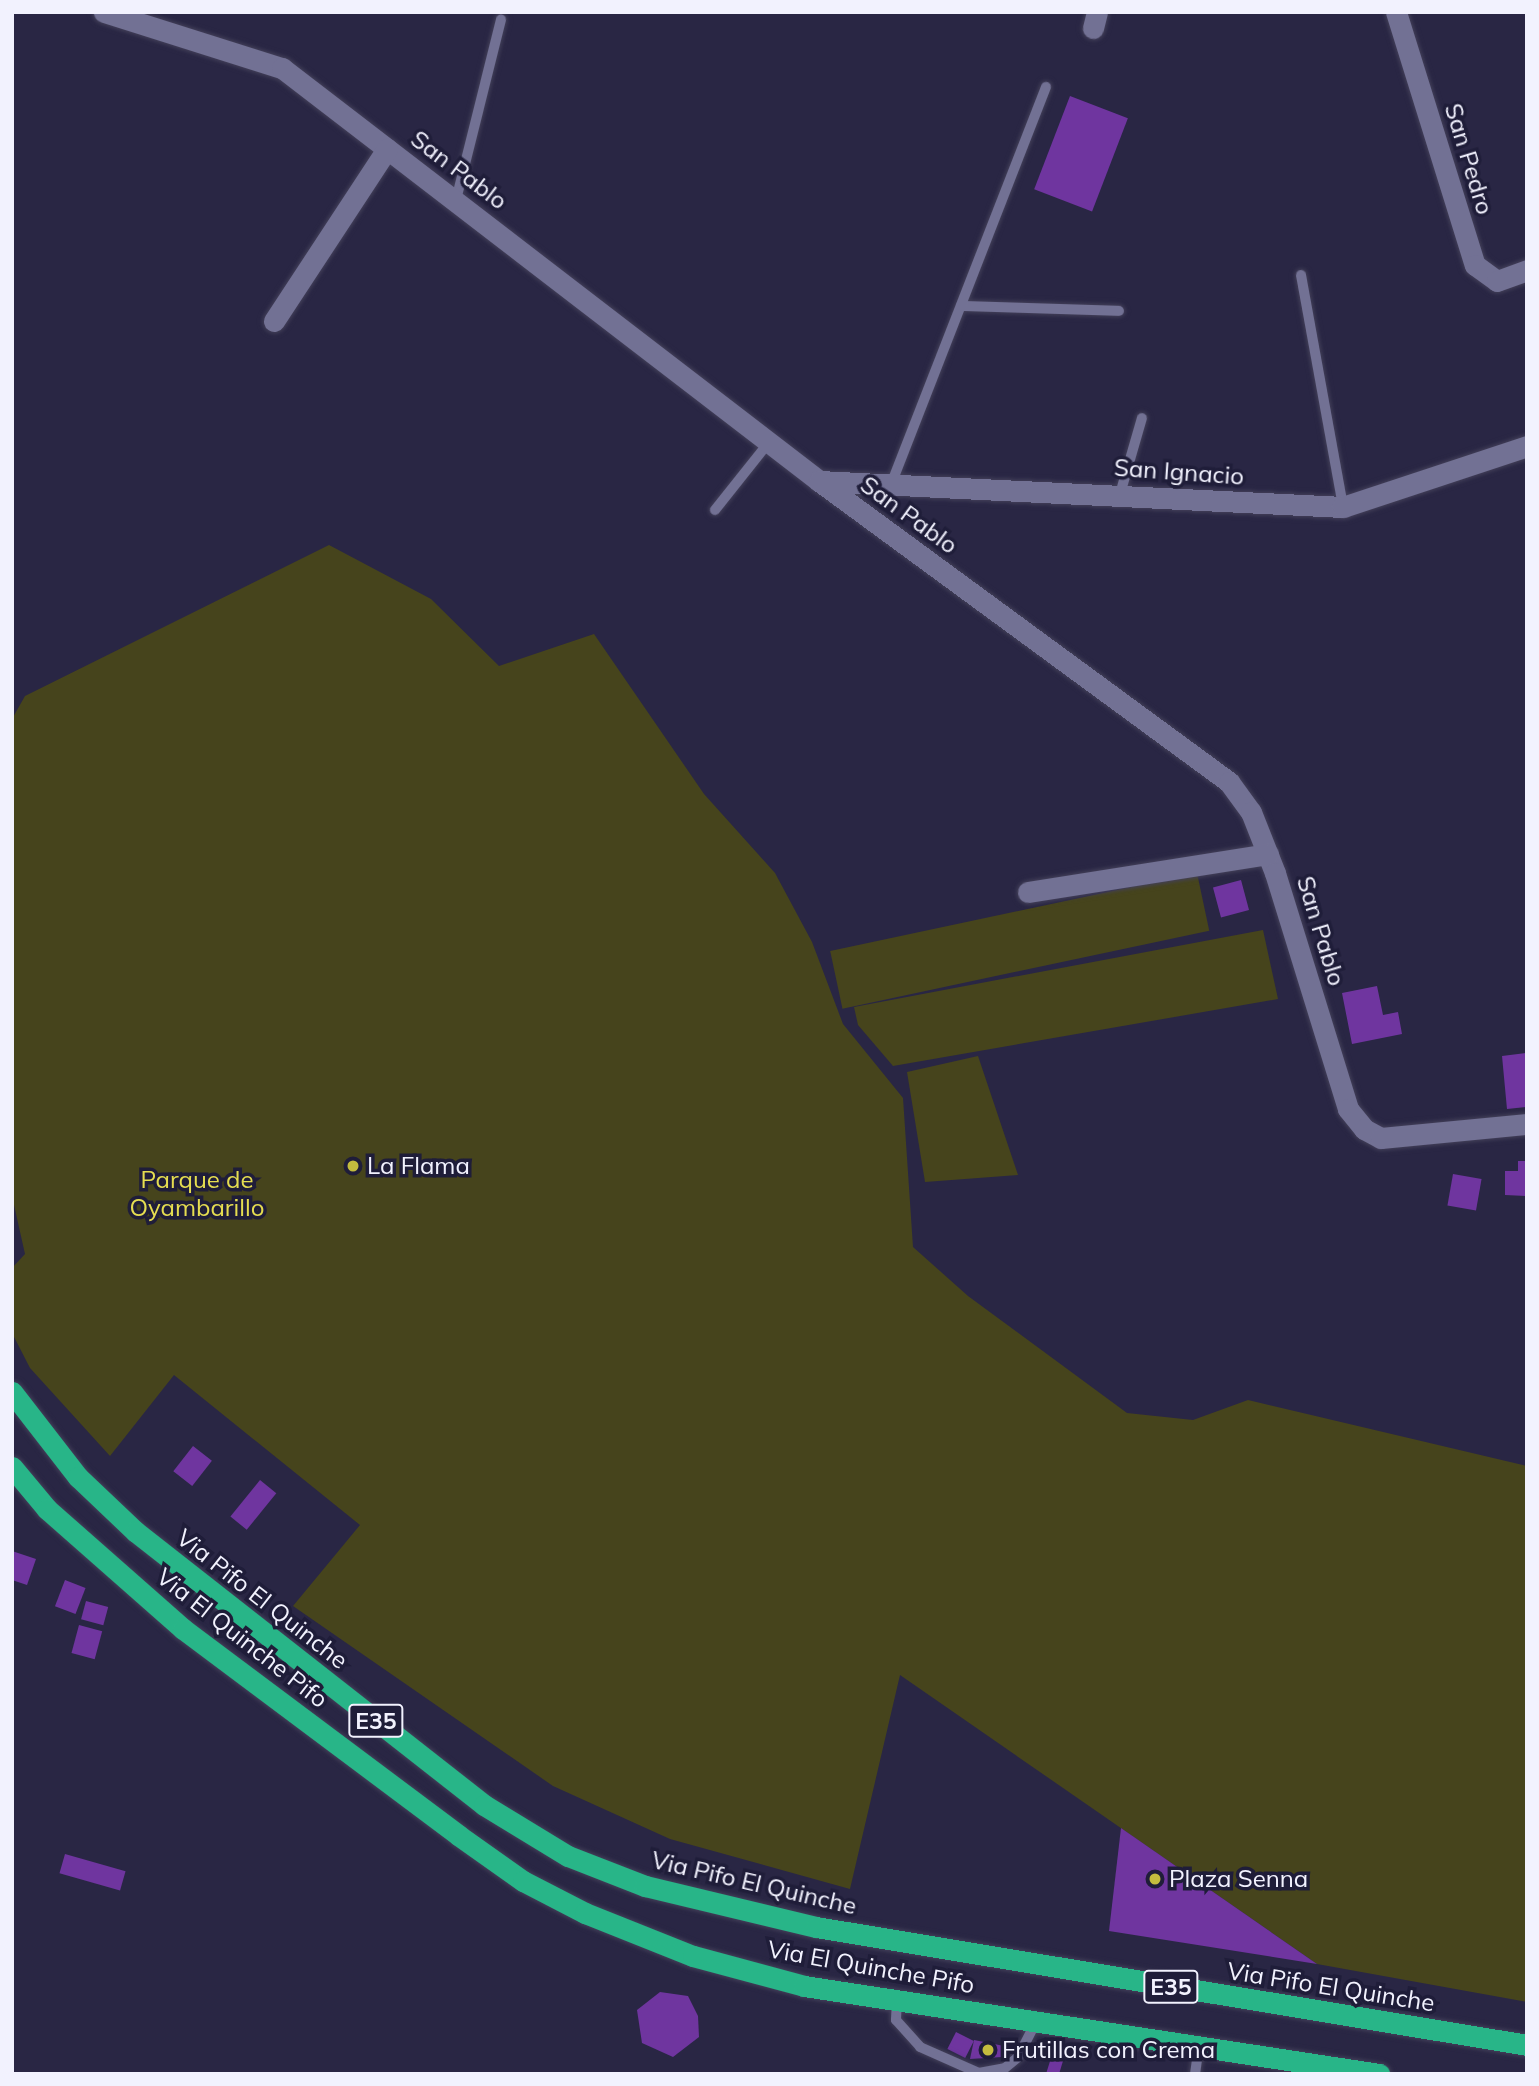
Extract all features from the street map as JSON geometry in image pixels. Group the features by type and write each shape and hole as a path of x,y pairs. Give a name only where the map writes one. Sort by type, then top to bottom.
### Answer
{"highway":[{"name":"Via Pifo El Quinche","path":"12,1392 78,1477 146,1541 484,1805 568,1856 645,1886 816,1927 1527,2045"},
{"name":"Via El Quinche Pifo","path":"12,1467 47,1509 162,1612 523,1881 693,1956 804,1986 1199,2045 1366,2073"}],"street":[{"name":"San Pablo","path":"104,12 282,68 819,481 1229,782 1251,812 1268,854 1354,1119 1381,1138 1527,1124"},
{"name":"San Pedro","path":"1396,12 1475,265 1497,281 1527,270"},
{"path":"274,321 387,149"},
{"name":"San Ignacio","path":"819,481 892,482 1343,507 1527,446"},
{"path":"1028,892 1268,854"}],"lane":[{"path":"456,200 501,20"},
{"path":"892,482 1045,87"},
{"path":"1301,275 1343,507"},
{"path":"961,306 1119,311"},
{"path":"1119,494 1142,418"},
{"path":"715,510 769,442"},
{"path":"897,2000 900,2027 939,2058 992,2073 1018,2057"},
{"path":"1012,2074 1037,2020"},
{"path":"1195,2074 1199,2045"}],"green space":[{"name":"Parque de Oyambarillo","path":"329,545 431,599 499,666 594,634 704,794 775,873 812,942 843,1024 903,1098 913,1247 968,1296 1127,1413 1193,1420 1248,1400 1527,1466 1527,2002 1317,1964 900,1675 850,1889 670,1839 553,1786 293,1606 360,1525 174,1375 110,1456 30,1368 12,1333 12,1268 25,1254 12,1196 12,719 25,696"},
{"path":"1197,873 1209,931 842,1009 830,951"},
{"path":"1263,930 1278,999 893,1066 858,1025 854,1007"},
{"path":"978,1056 1018,1175 925,1182 907,1072"}],"building":[{"path":"1070,96 1128,118 1092,212 1034,189"},
{"path":"1241,880 1249,910 1221,917 1213,888"},
{"path":"1377,986 1383,1015 1398,1012 1402,1034 1352,1044 1342,993"},
{"path":"1527,1053 1527,1107 1507,1109 1502,1056"},
{"path":"1518,1161 1527,1161 1527,1196 1505,1195 1505,1171 1518,1171"},
{"path":"1453,1174 1482,1179 1476,1211 1447,1206"},
{"path":"193,1446 212,1461 192,1486 173,1471"},
{"path":"260,1480 276,1493 247,1530 230,1517"},
{"path":"12,1551 36,1559 27,1585 12,1580"},
{"path":"65,1580 86,1588 76,1614 55,1606"},
{"path":"86,1601 108,1607 103,1625 81,1619"},
{"path":"79,1625 102,1631 95,1659 71,1653"},
{"name":"Plaza Senna","path":"1121,1828 1317,1964 1109,1931"},
{"path":"65,1854 126,1871 120,1891 59,1873"},
{"path":"660,1992 688,1996 698,2016 699,2037 673,2057 642,2043 637,2010"},
{"path":"956,2032 974,2041 965,2058 947,2049"},
{"name":"Frutillas con Crema","path":"974,2040 1004,2046 1002,2057 970,2059"},
{"path":"1051,2058 1063,2061 1059,2074 1046,2074"}],"place":[{"name":"La Flama","path":"353,1166"},
{"name":"Plaza Senna","path":"1155,1879"},
{"name":"Frutillas con Crema","path":"988,2050"}]}
